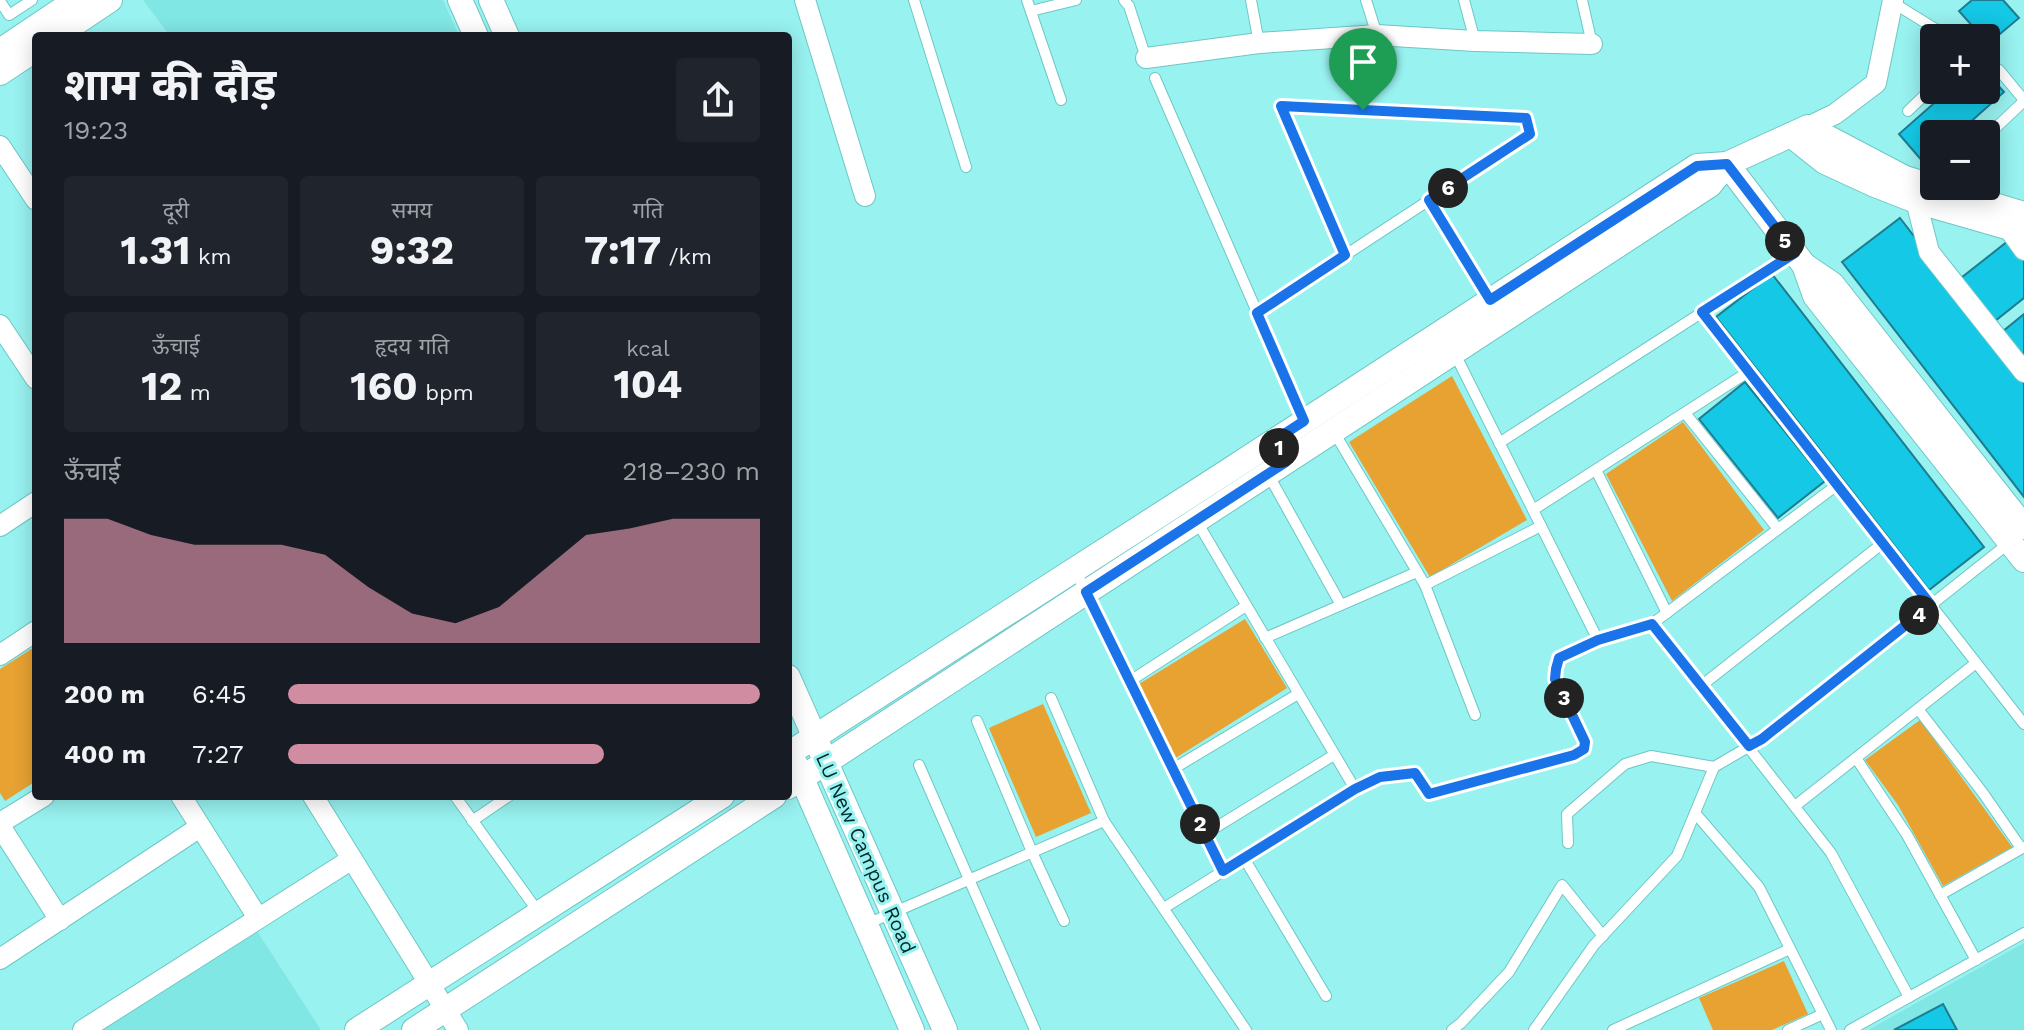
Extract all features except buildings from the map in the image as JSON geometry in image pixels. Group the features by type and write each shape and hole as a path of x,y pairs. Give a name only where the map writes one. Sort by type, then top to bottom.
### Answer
{"street":[{"path":"0,51 76,0"},
{"path":"62,32 110,0"},
{"path":"460,0 474,32"},
{"path":"491,0 505,32"},
{"path":"805,0 865,196"},
{"path":"795,782 1196,520 1276,458 1304,421 1697,166 1727,164 1835,114 1876,83 1892,0"},
{"path":"1146,58 1259,43 1377,35 1592,44"},
{"path":"0,73 32,52"},
{"path":"1799,131 2019,225"},
{"path":"1799,131 1825,162 1875,185 1916,201 2019,225"},
{"path":"0,146 32,194"},
{"path":"1727,164 1799,259 1832,284 2019,543"},
{"path":"792,749 1075,570 1276,458 1333,431 1710,185 1727,164"},
{"path":"1905,178 1916,201 1929,252 2024,372"},
{"path":"2019,225 2024,250"},
{"path":"0,325 32,373"},
{"path":"5,519 32,504"},
{"path":"0,655 32,634"},
{"name":"LU New Campus Road","path":"792,686 945,1030"},
{"name":"LU New Campus Road","path":"795,782 866,924 912,1030"},
{"path":"38,800 0,824 60,920"},
{"path":"183,800 258,918"},
{"path":"315,800 452,1020"},
{"path":"357,1030 716,800"},
{"path":"414,1030 452,1020 768,800"},
{"path":"0,959 200,827"},
{"path":"83,1030 352,859"}],"lane":[{"path":"0,1 9,15 32,0"},
{"path":"914,0 966,167"},
{"path":"1061,100 1029,6 1076,0"},
{"path":"1124,0 1129,6 1146,58"},
{"path":"1251,0 1259,43"},
{"path":"1366,0 1377,35"},
{"path":"1464,0 1475,41"},
{"path":"1582,0 1592,44"},
{"path":"1892,0 1929,24"},
{"path":"2000,71 2024,100 2000,123"},
{"path":"1155,78 1304,421"},
{"path":"1908,111 1920,99"},
{"path":"1257,313 1530,134 1526,118 1281,106 1345,255"},
{"path":"1429,200 1490,300"},
{"path":"1499,443 1702,312 1799,259"},
{"path":"1702,312 2024,724"},
{"path":"1454,352 1598,640"},
{"path":"1533,510 1748,372"},
{"path":"1685,413 1778,529"},
{"path":"1333,431 1425,585 1475,715"},
{"path":"1276,458 1341,605"},
{"path":"1596,470 1667,613"},
{"path":"1164,908 1355,789 1380,777 1415,773 1429,794 1574,755 1584,749 1585,742 1555,679 1559,658 1598,640 1652,624 1837,485"},
{"path":"1196,520 1355,789"},
{"path":"1425,585 1541,526"},
{"path":"1701,686 1883,543"},
{"path":"1534,1030 1594,945 1677,856 1714,767 1762,739 1931,605 2019,543"},
{"path":"1075,570 1223,871"},
{"path":"1265,638 1417,572"},
{"path":"1130,681 1246,606"},
{"path":"1652,624 1831,853 1909,997"},
{"path":"1795,806 1976,663"},
{"path":"1173,769 1298,694"},
{"path":"1051,698 1104,821 1246,1030"},
{"path":"1918,709 2023,847 1940,895"},
{"path":"977,721 1064,921"},
{"path":"1205,834 1334,755"},
{"path":"1568,843 1567,814 1625,764 1651,756 1714,767"},
{"path":"1856,758 1907,835 1976,960"},
{"path":"919,765 1035,1030"},
{"path":"458,800 539,913"},
{"path":"472,821 503,800"},
{"path":"1695,813 1759,887 1831,1030"},
{"path":"866,924 1104,821"},
{"path":"1244,858 1326,996"},
{"path":"1452,1030 1509,972 1562,885 1603,936"},
{"path":"1850,1030 2024,933"},
{"path":"1613,1030 1790,949"},
{"path":"1788,1030 1823,1014"}],"shaded area":[{"path":"143,0 443,0 457,32 167,32"},
{"path":"1452,376 1527,520 1430,577 1349,442"},
{"path":"1683,422 1764,530 1672,601 1606,474"},
{"path":"1245,619 1287,688 1174,759 1139,684"},
{"path":"32,649 32,784 5,801 0,793 0,669"},
{"path":"1043,704 1091,813 1036,837 989,728"},
{"path":"1920,720 2012,847 1943,886 1898,805 1865,760"},
{"path":"257,931 321,1030 103,1030"},
{"path":"2024,943 2024,1030 1868,1030"},
{"path":"1784,961 1808,1014 1772,1030 1713,1030 1699,998"}],"route":[{"path":"1281,106 1363,110 1526,118 1530,134 1429,200 1490,300 1697,166 1727,164 1795,253 1702,312 1931,605 1762,739 1749,746 1652,624 1598,640 1559,658 1556,669 1555,679 1585,742 1584,749 1574,755 1429,794 1415,773 1380,777 1355,789 1223,871 1086,592 1286,462 1275,440 1304,421 1257,313 1345,255 1281,106"}]}
